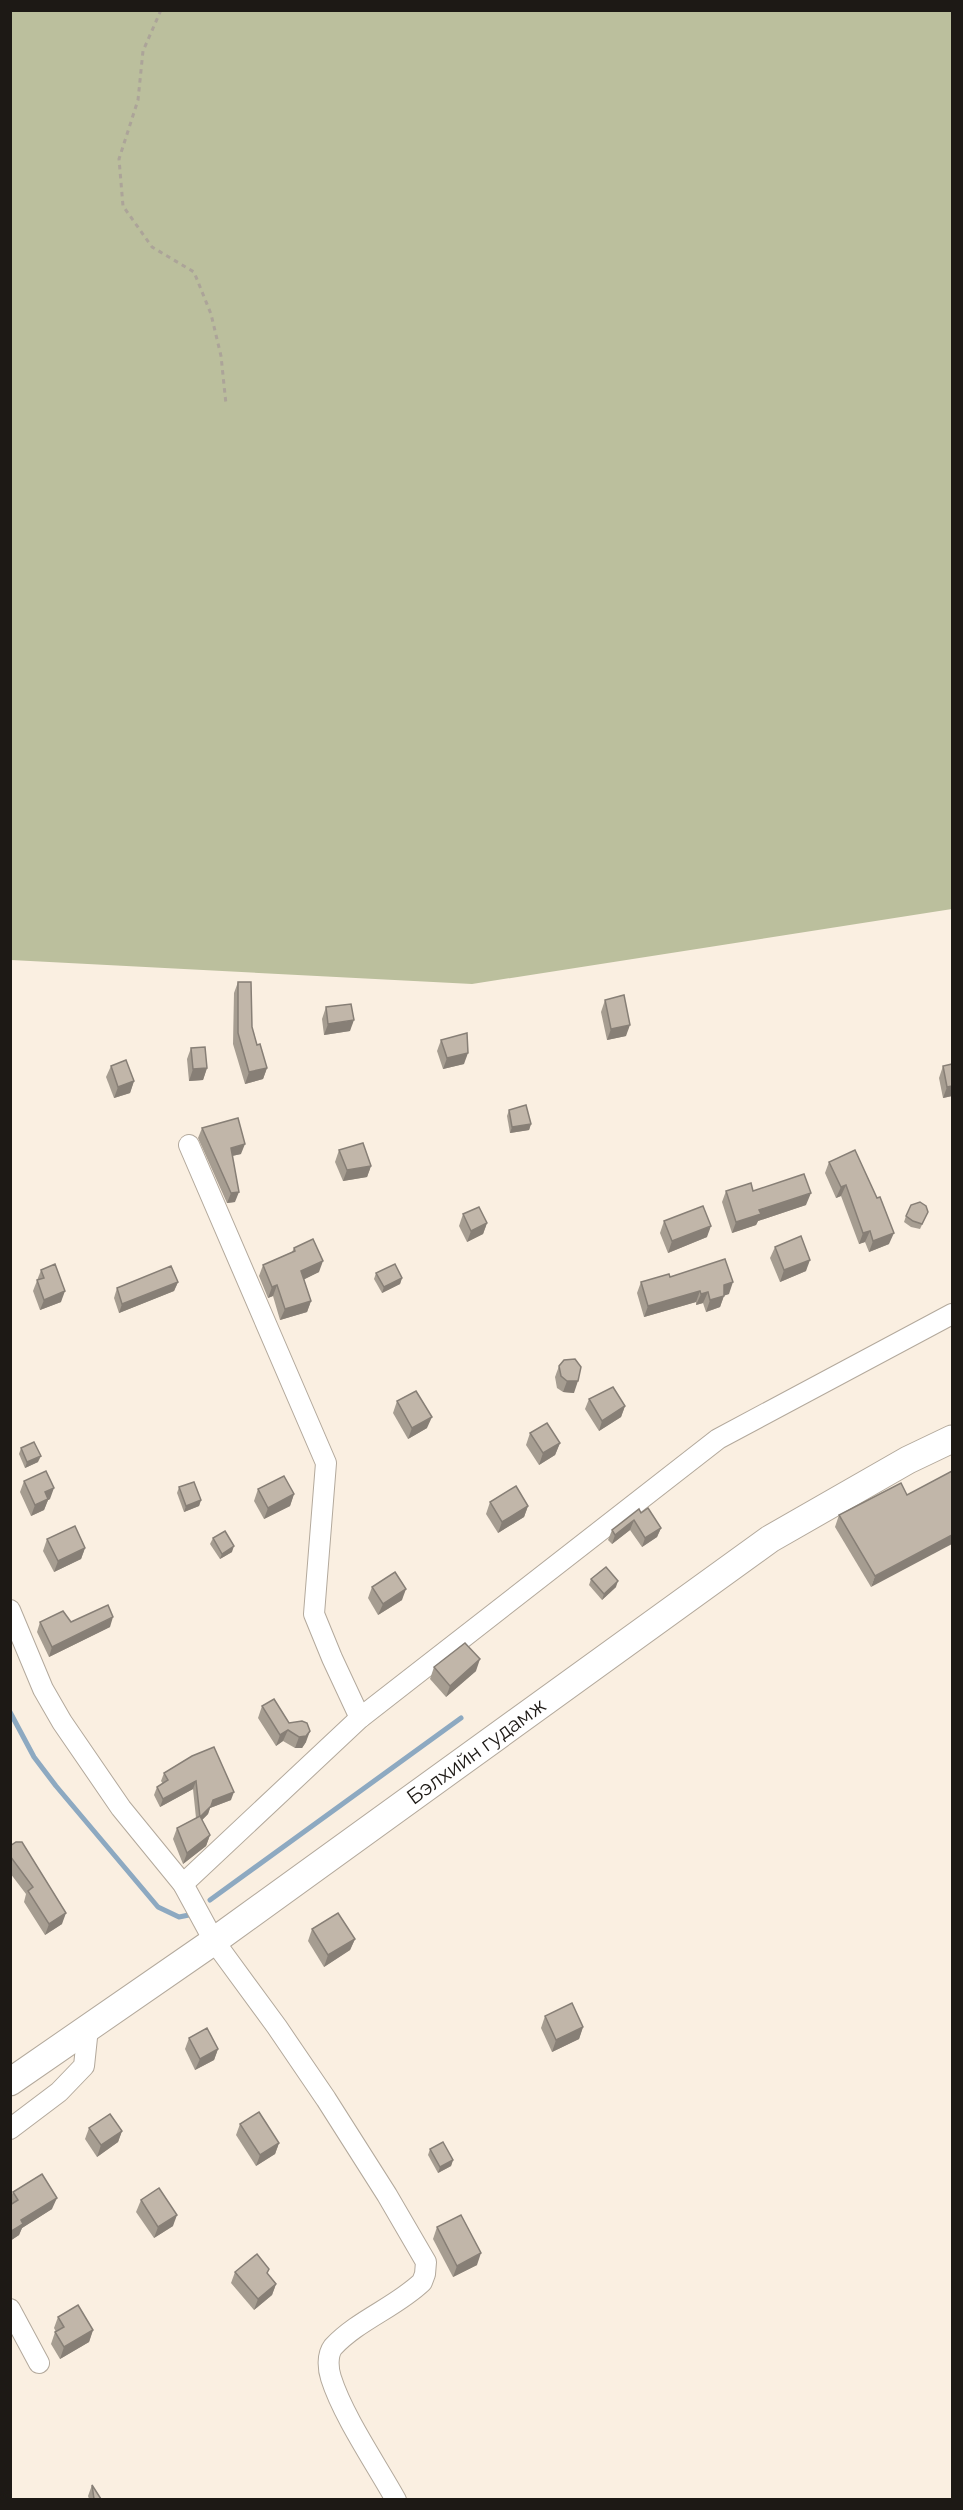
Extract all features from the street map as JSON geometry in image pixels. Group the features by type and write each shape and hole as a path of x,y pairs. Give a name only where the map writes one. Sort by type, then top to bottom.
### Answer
{"main road":[{"name":"Бэлхийн гудамж","path":"10,2082 214,1941 770,1539 908,1460 952,1438"}],"street":[{"path":"189,1145 326,1463 314,1614 360,1718"},
{"path":"183,1884 360,1718 718,1439 952,1314"},
{"path":"10,1610 43,1689 62,1722 122,1809 183,1884 214,1941 326,2099 426,2262 422,2282 343,2338 331,2350 329,2358 331,2377 341,2402 396,2499"},
{"path":"10,2129 59,2092 84,2066 88,2028"},
{"path":"10,2309 39,2363"}],"path":[{"path":"161,10 142,51 138,100 119,159 123,206 152,247 194,272 211,314 221,356 226,404"}],"green space":[{"path":"10,11 952,11 952,909 472,984 11,960"}],"building":[{"path":"238,982 251,982 252,1027 267,1068 249,1072 238,1033"},
{"path":"624,995 630,1025 611,1029 605,1000"},
{"path":"351,1004 354,1020 328,1024 326,1007"},
{"path":"467,1033 468,1053 447,1058 441,1040"},
{"path":"205,1047 207,1068 193,1069 191,1048"},
{"path":"126,1060 134,1081 118,1087 111,1066"},
{"path":"952,1064 952,1086 947,1087 943,1066"},
{"path":"526,1105 531,1124 512,1127 509,1110"},
{"path":"238,1118 245,1144 231,1148 239,1192 231,1193 202,1128"},
{"path":"363,1143 371,1166 347,1170 339,1150"},
{"path":"855,1150 877,1198 880,1197 894,1233 873,1241 870,1231 863,1233 846,1185 841,1187 829,1162"},
{"path":"804,1174 811,1193 759,1210 761,1214 736,1222 726,1191 751,1183 753,1191"},
{"path":"920,1202 926,1206 928,1212 922,1224 906,1216 911,1205"},
{"path":"703,1206 711,1226 672,1241 664,1221"},
{"path":"479,1207 487,1223 471,1231 463,1214"},
{"path":"801,1236 810,1260 784,1270 775,1247"},
{"path":"313,1239 323,1261 301,1271 311,1301 285,1309 277,1285 272,1287 263,1265 295,1251 294,1248"},
{"path":"725,1259 733,1282 724,1285 724,1296 710,1300 708,1292 701,1294 700,1291 648,1306 641,1282 669,1274 670,1277"},
{"path":"55,1264 65,1291 44,1300 37,1280 44,1278 41,1270"},
{"path":"395,1264 402,1278 384,1287 376,1273"},
{"path":"171,1266 178,1282 122,1304 117,1288"},
{"path":"575,1359 581,1367 578,1381 567,1381 561,1376 559,1366 564,1360"},
{"path":"613,1387 625,1406 602,1421 589,1399"},
{"path":"416,1391 432,1417 412,1428 397,1401"},
{"path":"547,1423 560,1443 543,1453 530,1433"},
{"path":"34,1442 41,1456 27,1462 21,1448"},
{"path":"46,1471 54,1488 45,1492 48,1499 35,1505 24,1481"},
{"path":"952,1471 952,1535 875,1576 839,1515 901,1483 907,1495"},
{"path":"284,1476 294,1494 268,1508 258,1489"},
{"path":"194,1482 201,1500 186,1506 179,1487"},
{"path":"516,1486 528,1506 502,1522 490,1502"},
{"path":"648,1508 661,1528 645,1538 634,1520 615,1535 612,1530 639,1509 641,1513"},
{"path":"75,1526 85,1548 58,1561 47,1539"},
{"path":"225,1531 234,1546 222,1554 213,1538"},
{"path":"606,1567 618,1581 604,1594 591,1579"},
{"path":"395,1572 406,1589 383,1604 372,1587"},
{"path":"108,1605 113,1617 52,1647 40,1622 63,1611 71,1622"},
{"path":"465,1643 480,1659 450,1686 434,1667"},
{"path":"274,1699 289,1723 302,1721 307,1723 310,1731 306,1736 299,1737 288,1730 280,1735 262,1706"},
{"path":"214,1747 234,1792 213,1800 211,1806 200,1817 196,1781 163,1799 157,1787 168,1780 164,1773 192,1756"},
{"path":"200,1816 210,1835 187,1853 177,1828"},
{"path":"16,1842 22,1842 66,1913 49,1924 28,1891 33,1887 10,1856 10,1846"},
{"path":"338,1913 355,1939 328,1955 312,1929"},
{"path":"572,2003 583,2027 556,2040 545,2016"},
{"path":"207,2028 218,2049 200,2059 189,2038"},
{"path":"259,2112 279,2143 260,2155 240,2124"},
{"path":"110,2114 122,2131 101,2145 89,2128"},
{"path":"443,2142 453,2160 440,2167 430,2149"},
{"path":"42,2174 57,2198 21,2220 23,2224 10,2232 10,2205 18,2200 13,2192"},
{"path":"159,2188 177,2215 158,2227 141,2200"},
{"path":"461,2215 481,2253 457,2266 437,2227"},
{"path":"257,2254 269,2269 267,2273 276,2284 258,2299 235,2272"},
{"path":"78,2305 93,2330 64,2347 55,2332 64,2327 58,2317"},
{"path":"92,2485 101,2499 94,2499"}],"waterway":[{"path":"10,1712 34,1757 56,1786 158,1907 179,1917 189,1915"},
{"path":"210,1900 461,1718"}]}
